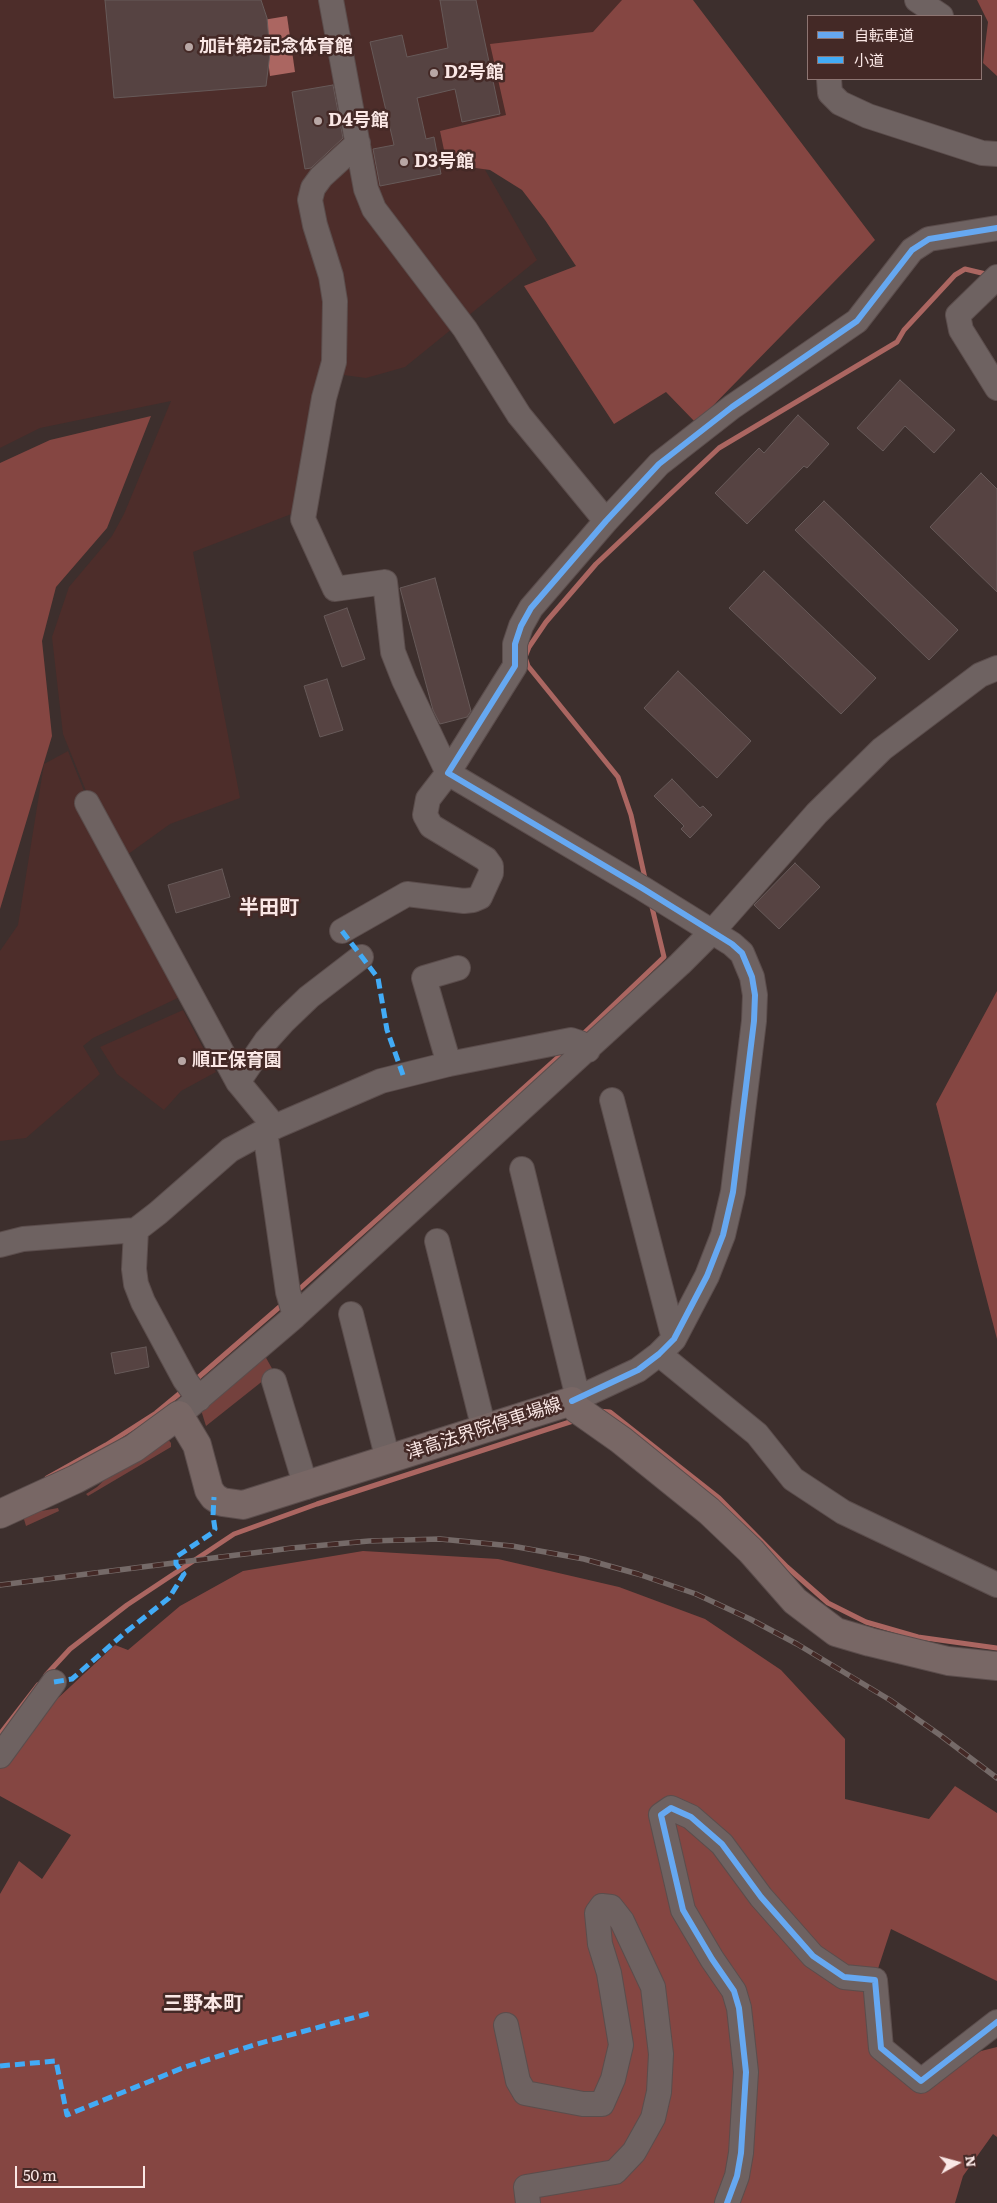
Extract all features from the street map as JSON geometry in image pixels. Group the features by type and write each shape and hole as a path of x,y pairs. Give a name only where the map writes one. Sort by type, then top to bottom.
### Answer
{"main road":[{"name":"津高法界院停車場線","path":"189,1396 197,1445 209,1490 214,1497 222,1502 243,1505 306,1487 484,1429 581,1408"},
{"path":"0,1514 76,1479 134,1448 189,1396"},
{"path":"581,1408 709,1511 751,1551 795,1601 836,1632 948,1661 997,1666"}],"street":[{"path":"331,0 366,190 374,210 465,329 519,415 606,521"},
{"path":"917,0 940,15"},
{"path":"829,80 830,92 840,103 868,116 982,153 997,154"},
{"path":"358,143 321,177 313,188 310,200 315,225 331,276 335,301 334,362 324,398 303,519 335,589 386,582 394,652 404,680 448,773 712,932 742,954 752,976 755,995 754,1021 733,1192 723,1235 707,1276 667,1347 638,1370 581,1408 522,1169"},
{"path":"342,931 407,894 464,901 480,897 491,873 489,862 431,826 425,815 428,799 448,773 515,666 515,644 521,626 531,608 606,521 660,464 732,407 857,321 912,250 929,239 997,228"},
{"path":"992,280 958,315 961,330 997,388"},
{"path":"131,1230 136,1284 189,1396 580,1044 712,932 817,813 882,749 980,675 997,668"},
{"path":"87,803 238,1082 269,1124 291,1304"},
{"path":"238,1082 266,1041 284,1021 309,998 361,957"},
{"path":"448,1059 424,978 458,968"},
{"path":"0,1245 23,1240 131,1230 158,1213 230,1150 269,1124 381,1081 448,1059 580,1044"},
{"path":"612,1100 667,1347 757,1434 793,1479 843,1512 997,1585"},
{"path":"437,1241 484,1429"},
{"path":"351,1314 388,1460"},
{"path":"274,1381 306,1487"},
{"path":"0,1756 54,1682"},
{"path":"728,2203 737,2176 741,2152 746,2072 739,2008 734,1991 712,1959 683,1910 661,1815 671,1808 691,1817 722,1844 762,1897 814,1956 844,1977 875,1980 880,2048 921,2081 997,2022"},
{"path":"506,2025 518,2082 525,2093 584,2104 602,2104 613,2079 621,2046 608,1973 600,1944 596,1913 602,1906 611,1907 622,1921 653,1987 661,2054 659,2092 652,2118 634,2152 615,2172 526,2187 528,2203"}],"shaded area":[{"path":"0,0 641,0 476,154 537,260 405,367 366,378 321,372 294,513 193,552 240,798 170,824 127,855 91,794 86,791 63,734 52,637 69,587 112,536 124,514 171,401 40,428 0,448"},
{"path":"622,0 693,0 875,240 696,423 666,392 614,424 524,286 576,266 522,190 490,170 447,164 440,131 506,115 490,44 593,32"},
{"path":"977,0 997,0 997,76 983,63 988,22"},
{"path":"287,16 295,72 270,76 263,20"},
{"path":"151,416 107,528 56,587 42,641 52,736 0,909 0,463 50,440"},
{"path":"68,751 86,796 182,996 93,1038 83,1046 100,1074 26,1138 0,1141 0,951 18,925 44,764"},
{"path":"997,991 997,1339 936,1104"},
{"path":"183,1010 216,1072 181,1091 164,1110 117,1074 100,1047"},
{"path":"265,1356 274,1372 206,1426 201,1410"},
{"path":"167,1438 171,1443 171,1447 88,1496 86,1494 97,1487 117,1468"},
{"path":"58,1508 59,1511 26,1526 23,1516"},
{"path":"363,1551 498,1559 619,1587 705,1619 781,1670 845,1739 845,1799 929,1819 955,1786 997,1813 997,1981 891,1929 872,1987 878,2054 917,2093 981,2051 997,2047 997,2137 993,2134 963,2176 955,2203 0,2203 0,1894 19,1861 42,1879 71,1835 0,1796 0,1768 28,1726 115,1645 128,1650 180,1606 243,1571"}],"building":[{"name":"加計第2記念体育館","path":"105,0 261,0 267,18 270,53 266,86 114,98"},
{"name":"D2号館","path":"440,0 476,0 500,114 462,122 455,89 417,98 426,139 434,137 441,174 380,186 373,149 394,145 370,42 402,35 407,57 448,48"},
{"name":"D4号館","path":"333,85 343,138 311,168 305,169 292,92"},
{"path":"900,380 955,430 934,453 905,426 883,451 857,428"},
{"path":"798,415 829,444 807,468 804,466 747,524 715,493 759,448 764,453"},
{"path":"981,473 997,489 997,592 930,527"},
{"path":"824,501 958,630 929,660 795,530"},
{"path":"764,571 876,678 841,714 729,608"},
{"path":"435,578 471,711 467,717 440,724 433,710 400,588"},
{"path":"347,608 365,659 342,667 324,616"},
{"path":"678,671 751,741 717,778 644,708"},
{"path":"327,679 343,730 320,737 304,686"},
{"path":"672,779 700,808 703,806 712,815 690,838 681,829 684,826 654,796"},
{"path":"795,863 820,887 779,929 754,905"},
{"path":"222,869 230,897 176,913 168,885"},
{"path":"146,1347 149,1367 115,1374 111,1353"}],"waterway":[{"path":"646,883 631,815 618,777 528,666 525,657 529,647 546,622 596,564 719,448 897,342 904,330 955,275 965,269 990,275"},
{"path":"581,1036 664,957 651,903"},
{"path":"295,1293 566,1050"},
{"path":"193,1382 283,1304"},
{"path":"47,1478 106,1445 156,1413 185,1389"},
{"path":"598,1411 610,1412 719,1498 787,1567 828,1603 866,1622 918,1637 997,1648"},
{"path":"46,1675 70,1649 127,1605 234,1534 317,1504 576,1420"},
{"path":"0,1734 38,1685"}],"railway":[{"path":"0,1585 292,1548 369,1541 440,1539 512,1546 584,1559 638,1574 696,1594 750,1619 797,1644 890,1700 997,1778"}],"marked path":[{"path":"342,931 378,978 387,1030 403,1075"},
{"path":"54,1682 72,1679 127,1631 169,1598 184,1574 176,1564 176,1557 215,1529 213,1516 214,1497"},
{"path":"0,2066 56,2061 67,2115 185,2067 257,2044 371,2013"}],"cycle path":[{"path":"572,1401 638,1370 659,1354 674,1339 707,1276 723,1235 733,1192 754,1021 755,995 752,977 742,953 732,944 642,888 448,773 515,666 515,644 521,626 531,608 606,521 659,464 732,407 857,321 912,250 929,239 997,228"},
{"path":"727,2203 737,2176 741,2153 746,2072 739,2008 734,1991 712,1959 683,1910 661,1815 671,1808 691,1817 722,1844 761,1897 813,1956 844,1977 875,1980 881,2048 921,2081 997,2022"}],"place":[{"name":"加計第2記念体育館","path":"189,47"},
{"name":"D2号館","path":"434,73"},
{"name":"D4号館","path":"318,121"},
{"name":"D3号館","path":"404,162"},
{"name":"順正保育園","path":"182,1061"}],"district":[{"name":"半田町","path":"269,908"},
{"name":"三野本町","path":"203,2004"}]}
